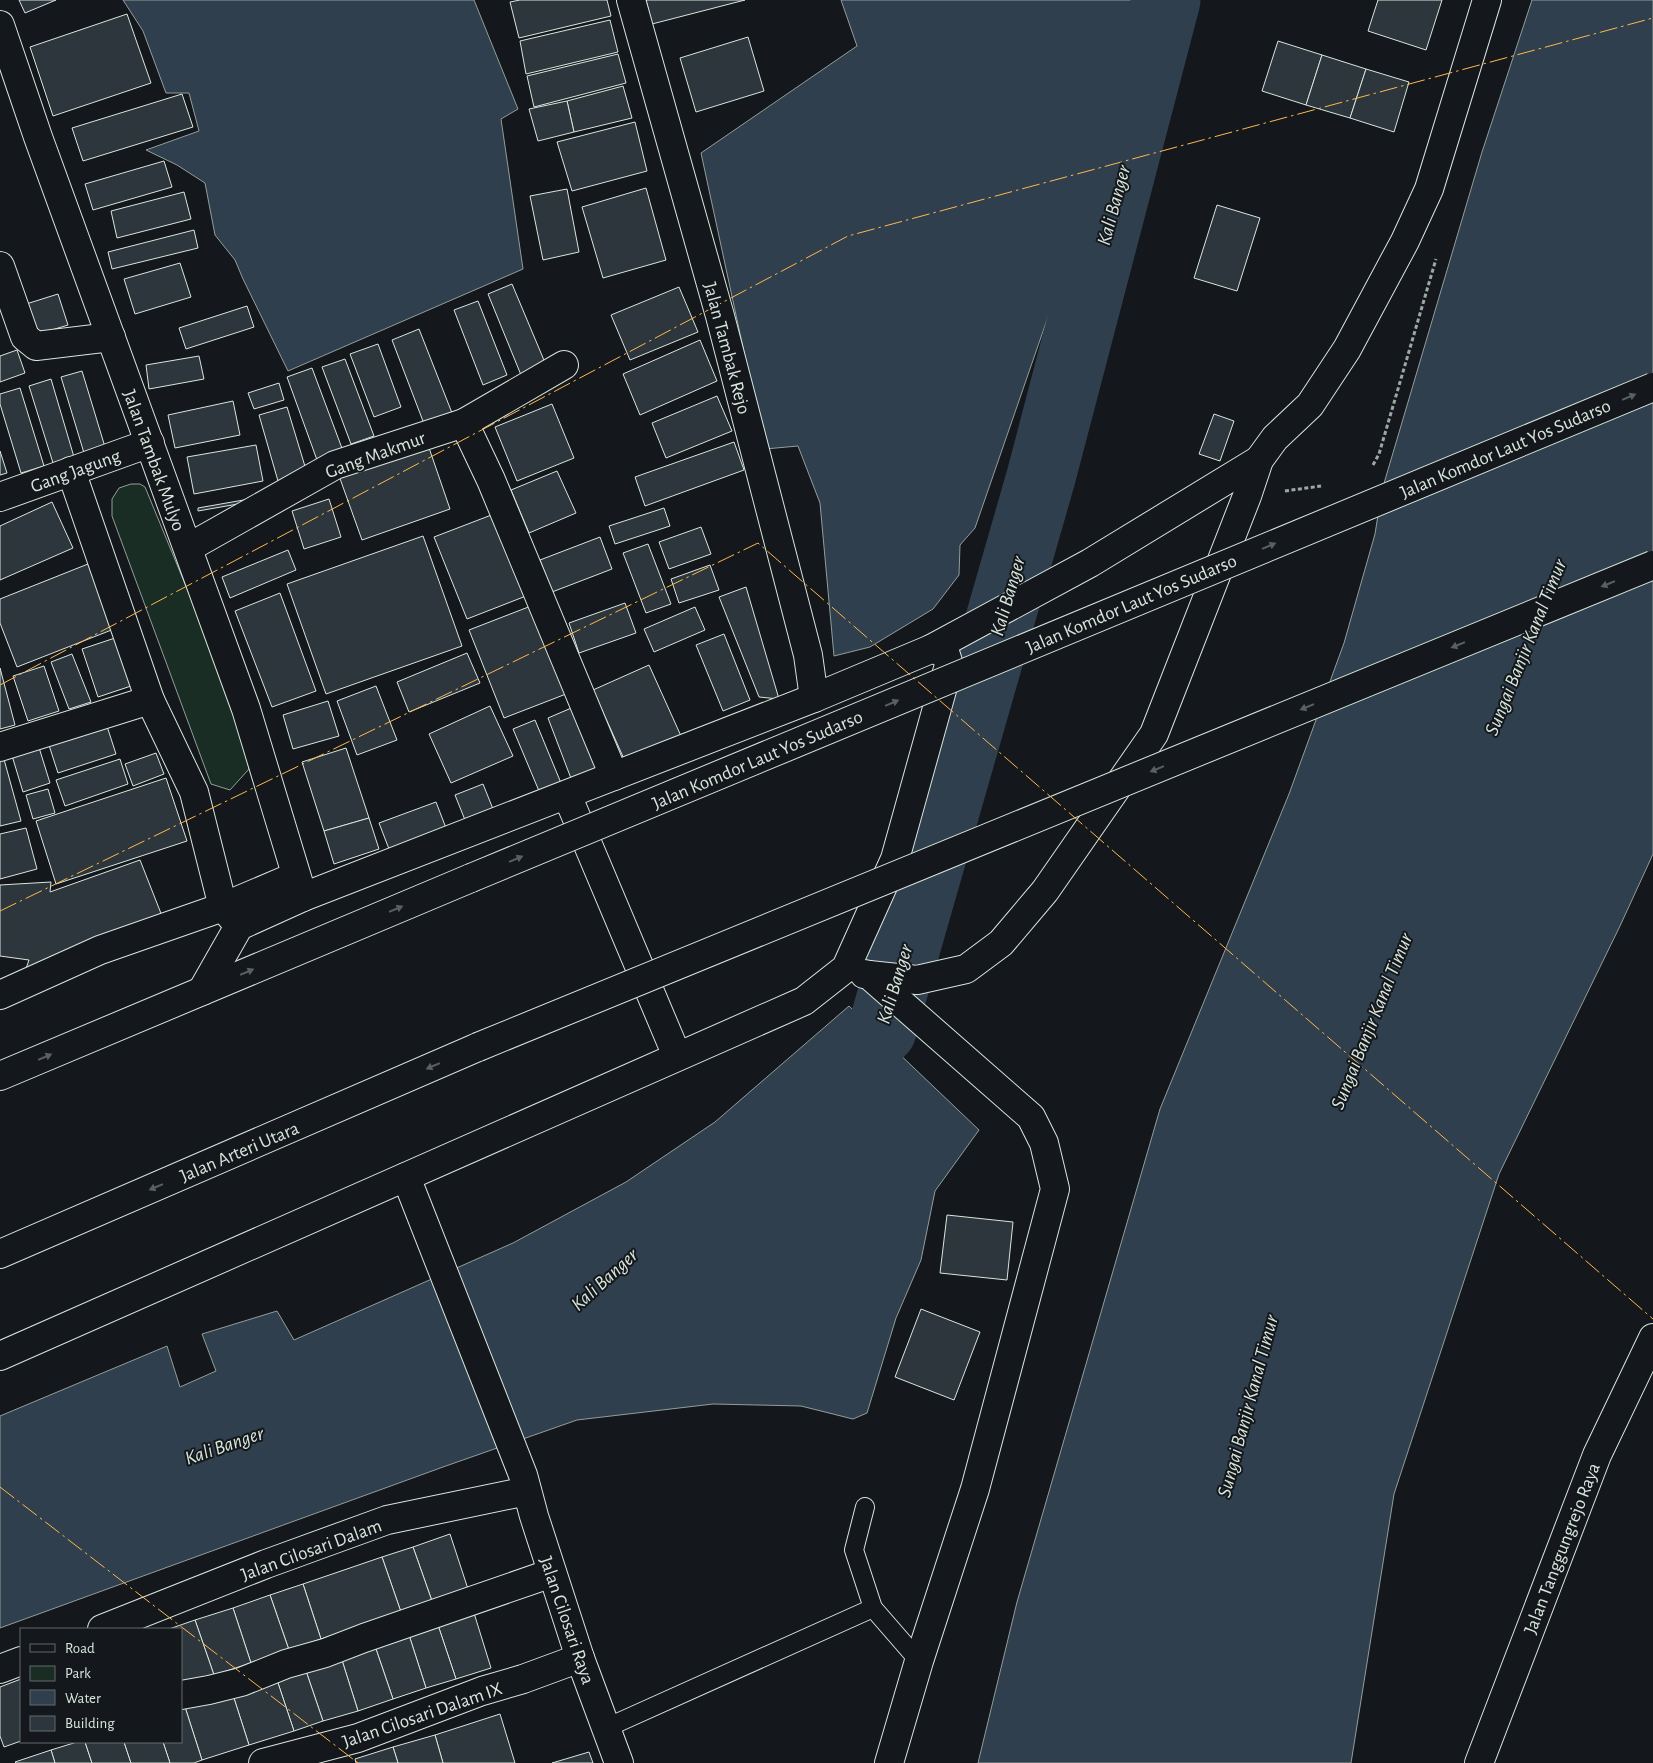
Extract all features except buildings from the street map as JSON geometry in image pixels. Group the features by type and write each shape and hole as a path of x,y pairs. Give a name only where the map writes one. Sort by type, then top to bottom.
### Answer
{"main road":[{"name":"Jalan Tambak Rejo","path":"631,0 720,316 808,655 814,698"},
{"path":"0,1356 804,1001 868,975 917,980 966,969 1001,943 1045,891 1154,734 1247,496 1259,460 1275,438 1310,405 1337,365 1405,241 1429,189 1488,0"},
{"name":"Jalan Tambak Mulyo","path":"0,25 38,137 246,709 299,887"},
{"path":"0,266 25,337 36,346 111,337"},
{"name":"Gang Makmur","path":"188,548 335,465 464,423 564,365"},
{"name":"Jalan Komdor Laut Yos Sudarso","path":"202,991 1653,387"},
{"path":"464,423 491,480 614,776"},
{"name":"Gang Jagung","path":"0,497 150,443"},
{"path":"0,994 100,950 231,916 299,887 567,795 814,698 931,649 1090,563 1259,460"},
{"path":"0,1076 202,991 231,916 194,792 150,700 71,471"},
{"name":"Jalan Arteri Utara","path":"0,1254 478,1047 1653,565"},
{"path":"868,975 895,860 949,665 945,652 931,649"},
{"path":"0,747 150,700"},
{"path":"567,795 677,1056"},
{"path":"868,975 1031,1117 1044,1142 1055,1189 975,1489 919,1661 889,1763"},
{"name":"Jalan Cilosari Raya","path":"406,1176 525,1483 580,1658 619,1763"},
{"name":"Jalan Tanggungrejo Raya","path":"1479,1763 1597,1455 1653,1338"},
{"name":"Jalan Cilosari Dalam","path":"105,1628 266,1564 386,1520 525,1483"},
{"path":"182,1695 241,1682 286,1664 325,1653 552,1573"},
{"name":"Jalan Cilosari Dalam IX","path":"263,1763 358,1738 482,1691 532,1676 580,1658"},
{"path":"0,1669 20,1661"}],"lane":[{"path":"865,1507 854,1550 873,1608 919,1661"},
{"path":"606,1728 873,1608"}],"green space":[{"path":"131,484 140,484 145,487 223,676 245,746 249,769 230,790 211,784 112,516 112,499 119,488"}],"water":[{"path":"123,0 474,0 518,109 501,119 523,269 288,371 235,260 215,235 205,183 177,165 146,150 199,131 189,93 166,93 143,31"},
{"path":"841,0 1137,0 1078,230 975,528 960,545 959,575 933,609 870,647 834,656 820,503 798,446 765,449 701,153 857,46"},
{"name":"Sungai Banjir Kanal Timur","path":"1532,0 1653,0 1653,854 1499,1174 1394,1494 1351,1763 978,1763 1017,1602 1160,1109 1289,794 1344,643 1375,534 1382,490 1482,152"},
{"path":"849,1006 979,1130 935,1191 921,1260 896,1318 867,1413 853,1419 801,1406 713,1404 577,1420 0,1628 0,1416 167,1346 180,1387 216,1371 202,1334 277,1311 294,1340 513,1243 626,1182 715,1122"}],"waterway":[{"name":"Kali Banger","path":"808,1096 882,1030 1041,477 1166,0"}],"power":[{"path":"0,685 848,236 1653,18"},
{"path":"0,911 758,543 1653,1319"},
{"path":"0,1487 358,1763"}]}
